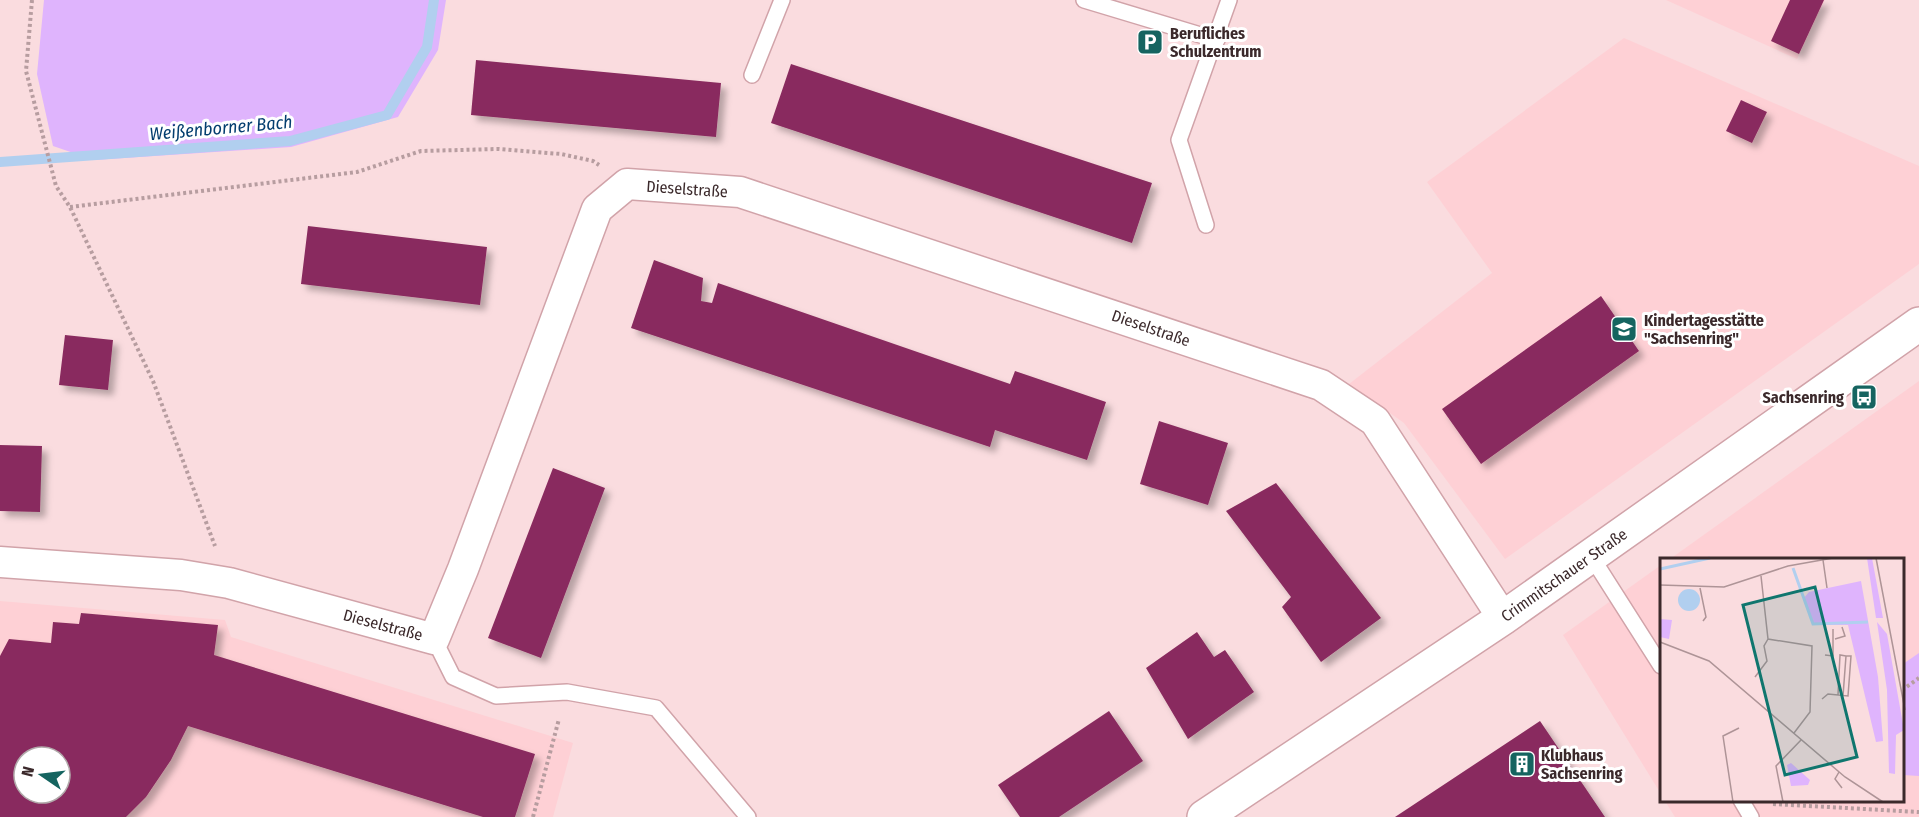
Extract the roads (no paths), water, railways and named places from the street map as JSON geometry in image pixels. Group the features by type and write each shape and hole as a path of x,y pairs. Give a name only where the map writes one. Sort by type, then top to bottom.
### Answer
{"main road":[{"name":"Crimmitschauer Straße","path":"1204,817 1503,618 1919,324"}],"street":[{"name":"Dieselstraße","path":"0,562 181,575 219,582 434,639 463,569 597,209 627,184 741,192 1321,385 1375,421 1503,618"}],"lane":[{"path":"752,75 782,0"},
{"path":"1084,0 1217,40"},
{"path":"1206,225 1179,140 1217,40 1229,0"},
{"path":"1591,556 1660,664"},
{"path":"434,639 453,677 496,696 567,692 656,708 748,817"},
{"path":"1742,802 1751,817"}],"waterway":[{"name":"Weißenborner Bach","path":"0,162 290,141 387,115 427,47 434,0"}],"place":[{"name":"Berufliches Schulzentrum","path":"1150,42"},
{"name":"Kindertagesstätte \"Sachsenring\"","path":"1624,329"},
{"name":"Sachsenring","path":"1864,397"},
{"name":"Klubhaus Sachsenring","path":"1522,764"}]}
